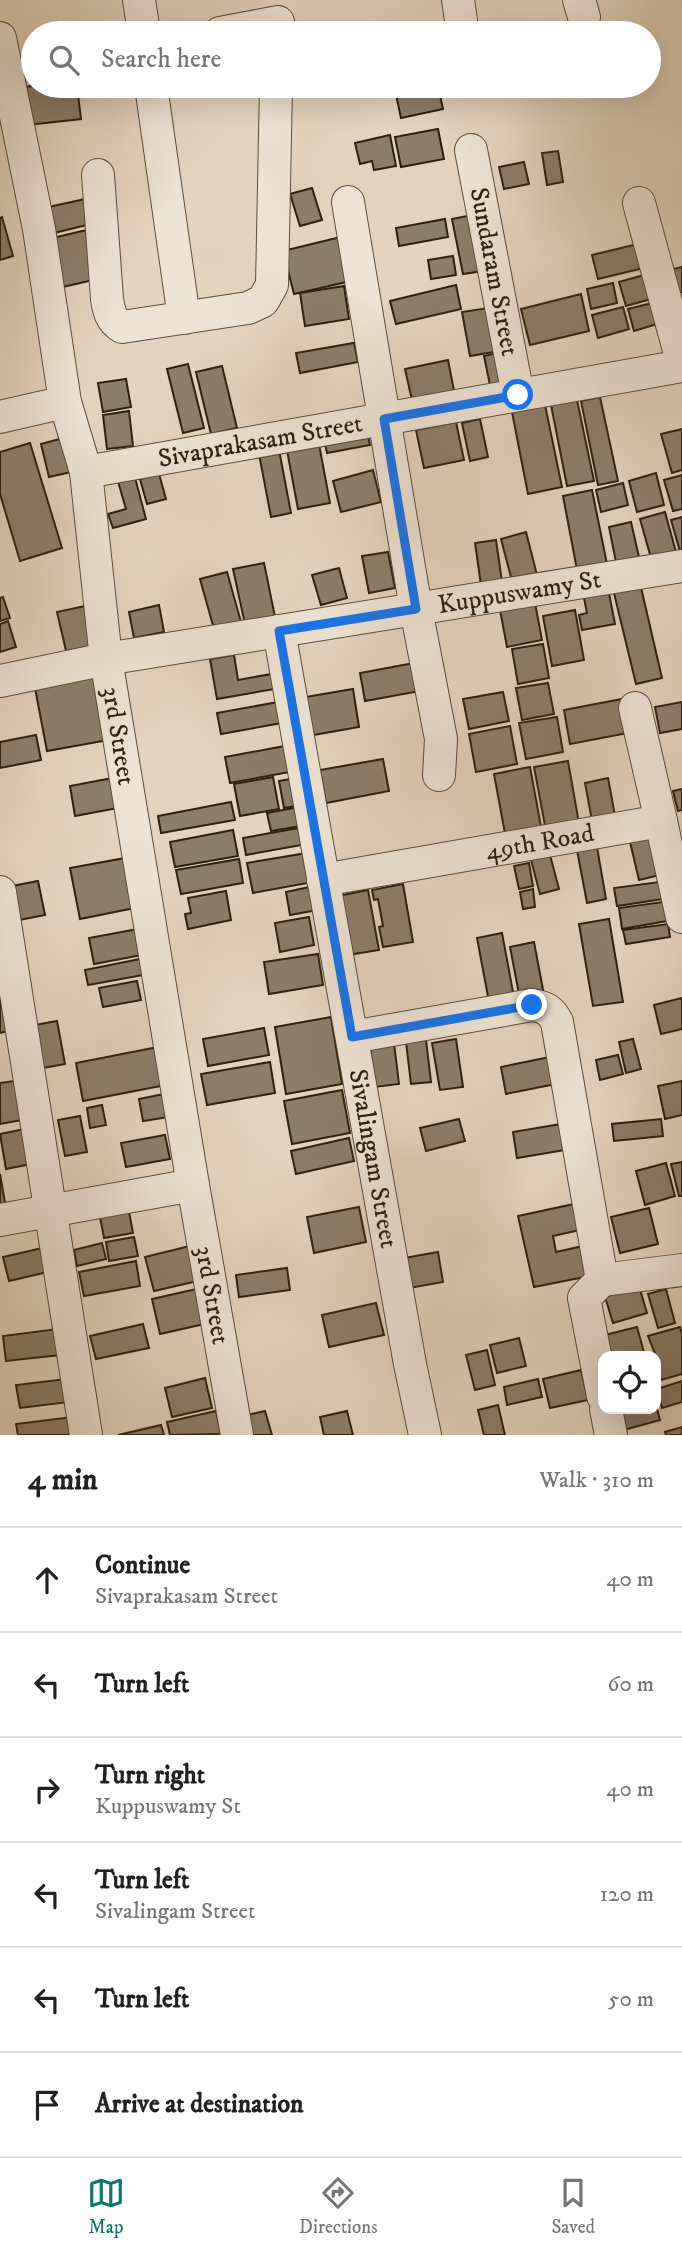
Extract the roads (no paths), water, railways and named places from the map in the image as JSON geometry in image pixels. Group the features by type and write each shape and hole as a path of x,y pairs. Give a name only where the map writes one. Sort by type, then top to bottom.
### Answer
{"street":[{"path":"139,0 142,21"},
{"name":"3rd Street","path":"0,38 39,229 65,401 86,472 106,659 237,1435"},
{"path":"153,98 184,318"},
{"path":"98,175 110,315 122,327 248,308 263,301 272,285 276,98"},
{"name":"Sundaram Street","path":"471,150 518,395"},
{"path":"348,202 416,609 441,740 439,775"},
{"path":"639,203 682,363"},
{"name":"Sivaprakasam Street","path":"86,472 682,363"},
{"path":"0,417 65,401"},
{"name":"Kuppuswamy St","path":"0,681 106,659 682,566"},
{"name":"Sivalingam Street","path":"279,631 425,1435"},
{"path":"635,708 682,917"},
{"name":"49th Road","path":"323,880 661,821"},
{"path":"0,892 86,1435"},
{"path":"352,1037 532,1005 542,1006 552,1012 557,1022 601,1280"},
{"path":"0,1220 193,1185"},
{"path":"598,1370 584,1298 601,1280 682,1270"},
{"path":"607,1414 611,1435"}]}
